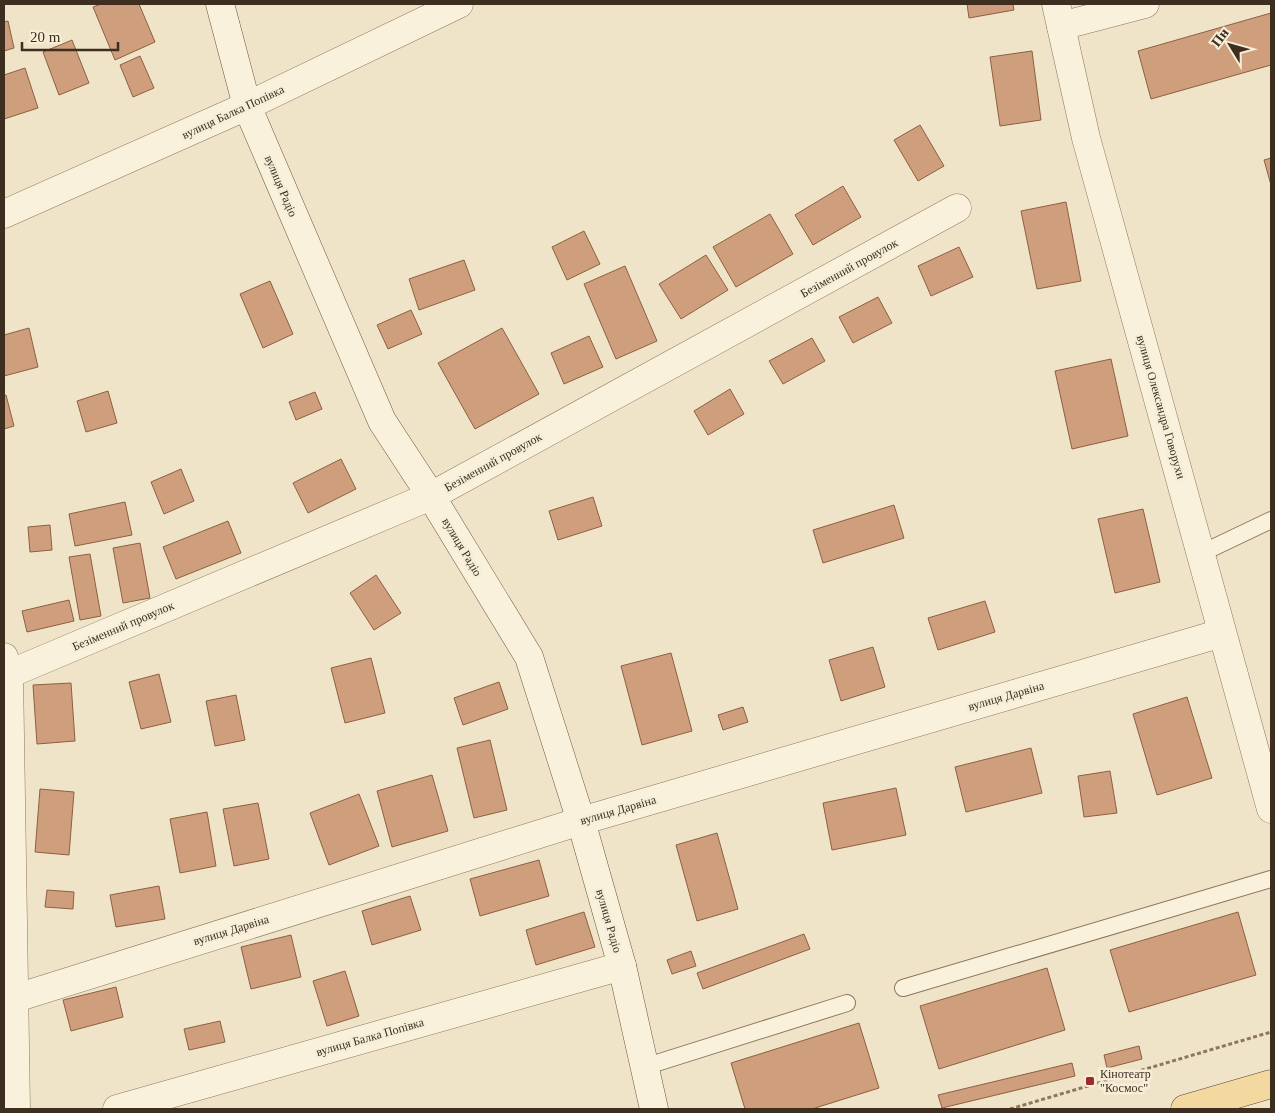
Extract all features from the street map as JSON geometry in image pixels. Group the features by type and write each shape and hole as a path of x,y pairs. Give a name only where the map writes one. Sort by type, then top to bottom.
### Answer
{"main road":[{"path":"1191,1109 1271,1084"}],"street":[{"name":"вулиця Радіо","path":"220,4 247,106 382,421 431,496 529,657 581,821 622,966 654,1109"},
{"name":"вулиця Балка Попівка","path":"4,214 247,106 459,4"},
{"path":"1058,15 1144,4"},
{"name":"вулиця Олександра Говорухи","path":"1058,15 1086,138 1202,553 1222,633 1271,809"},
{"name":"Безіменний провулок","path":"7,665 431,496 957,208"},
{"name":"вулиця Дарвіна","path":"16,998 581,821 1222,633"},
{"path":"7,665 16,998 16,1109"},
{"name":"вулиця Балка Попівка","path":"117,1109 622,966"}],"lane":[{"path":"1202,553 1271,520"},
{"path":"903,988 1271,879"},
{"path":"644,1067 847,1003"}],"path":[{"path":"1010,1109 1271,1032"}],"building":[{"path":"101,4 139,4 155,42 115,60 93,7"},
{"path":"967,4 1013,4 1014,10 969,18"},
{"path":"1271,13 1271,65 1151,99 1138,51"},
{"path":"8,21 14,48 4,51 4,22"},
{"path":"72,40 89,83 59,95 43,52"},
{"path":"1032,51 1041,120 1000,126 990,57"},
{"path":"140,56 154,88 133,97 120,65"},
{"path":"25,68 38,108 4,119 4,75"},
{"path":"920,125 944,166 918,181 894,140"},
{"path":"1271,158 1271,185 1264,160"},
{"path":"843,186 861,217 813,245 795,215"},
{"path":"1066,202 1081,281 1037,289 1021,211"},
{"path":"770,214 793,254 736,287 713,247"},
{"path":"584,231 600,264 567,280 552,247"},
{"path":"959,247 973,277 931,296 918,266"},
{"path":"706,255 728,290 681,319 659,284"},
{"path":"464,260 475,290 419,310 409,279"},
{"path":"625,266 657,341 616,359 584,284"},
{"path":"270,281 293,334 263,348 240,294"},
{"path":"878,297 892,323 853,343 839,317"},
{"path":"411,310 422,334 388,349 377,325"},
{"path":"29,328 38,367 4,376 4,335"},
{"path":"502,328 539,394 475,429 438,363"},
{"path":"589,336 603,367 564,384 551,353"},
{"path":"812,338 825,361 783,384 769,361"},
{"path":"1111,359 1128,436 1072,449 1055,371"},
{"path":"730,389 744,414 708,435 694,411"},
{"path":"108,391 117,423 86,432 77,401"},
{"path":"315,392 322,409 296,420 289,402"},
{"path":"6,395 14,426 4,429 4,396"},
{"path":"341,459 356,489 308,513 293,483"},
{"path":"181,469 194,501 164,514 151,482"},
{"path":"593,497 602,526 558,540 549,511"},
{"path":"125,502 132,535 75,546 69,514"},
{"path":"894,505 904,538 823,563 813,530"},
{"path":"1143,509 1160,582 1115,593 1098,519"},
{"path":"228,521 241,553 176,579 163,547"},
{"path":"50,525 52,550 30,552 28,527"},
{"path":"140,543 150,598 123,603 113,548"},
{"path":"90,554 101,616 80,620 69,557"},
{"path":"376,575 401,613 374,630 350,593"},
{"path":"69,600 74,621 27,632 22,611"},
{"path":"985,601 995,632 938,650 928,618"},
{"path":"873,647 885,687 841,701 829,660"},
{"path":"671,653 692,731 642,745 621,666"},
{"path":"371,658 385,713 345,723 331,668"},
{"path":"159,674 171,722 141,729 129,682"},
{"path":"499,682 508,709 463,725 454,698"},
{"path":"71,683 75,741 37,744 33,685"},
{"path":"236,695 245,740 215,746 206,701"},
{"path":"1187,697 1212,778 1157,795 1133,714"},
{"path":"743,707 748,722 723,730 718,715"},
{"path":"490,740 507,810 474,818 457,748"},
{"path":"1031,748 1042,793 966,812 955,767"},
{"path":"1110,771 1117,813 1084,817 1078,776"},
{"path":"432,775 448,831 392,847 377,791"},
{"path":"896,788 906,835 832,850 823,803"},
{"path":"40,789 74,792 69,855 35,852"},
{"path":"359,794 379,846 329,865 310,813"},
{"path":"258,803 269,859 234,866 223,809"},
{"path":"207,812 216,866 180,873 170,819"},
{"path":"717,833 738,909 697,921 676,845"},
{"path":"539,860 549,896 480,916 470,879"},
{"path":"159,886 165,919 116,927 110,895"},
{"path":"47,890 74,892 73,909 45,907"},
{"path":"410,896 421,930 372,945 362,911"},
{"path":"584,912 595,947 536,965 526,930"},
{"path":"1238,912 1256,975 1129,1012 1110,950"},
{"path":"804,934 810,949 703,989 697,973"},
{"path":"291,935 301,977 251,989 241,947"},
{"path":"691,951 696,966 672,974 667,960"},
{"path":"1047,968 1065,1030 939,1069 920,1006"},
{"path":"345,971 359,1016 327,1026 313,981"},
{"path":"116,987 123,1017 71,1031 63,1000"},
{"path":"220,1021 225,1042 189,1050 184,1029"},
{"path":"859,1023 879,1088 812,1109 745,1109 731,1063"},
{"path":"1139,1046 1142,1059 1107,1068 1104,1055"},
{"path":"1072,1063 1075,1076 942,1108 938,1095"}],"place":[{"name":"Кінотеатр \"Космос\"","path":"1090,1081"}]}
